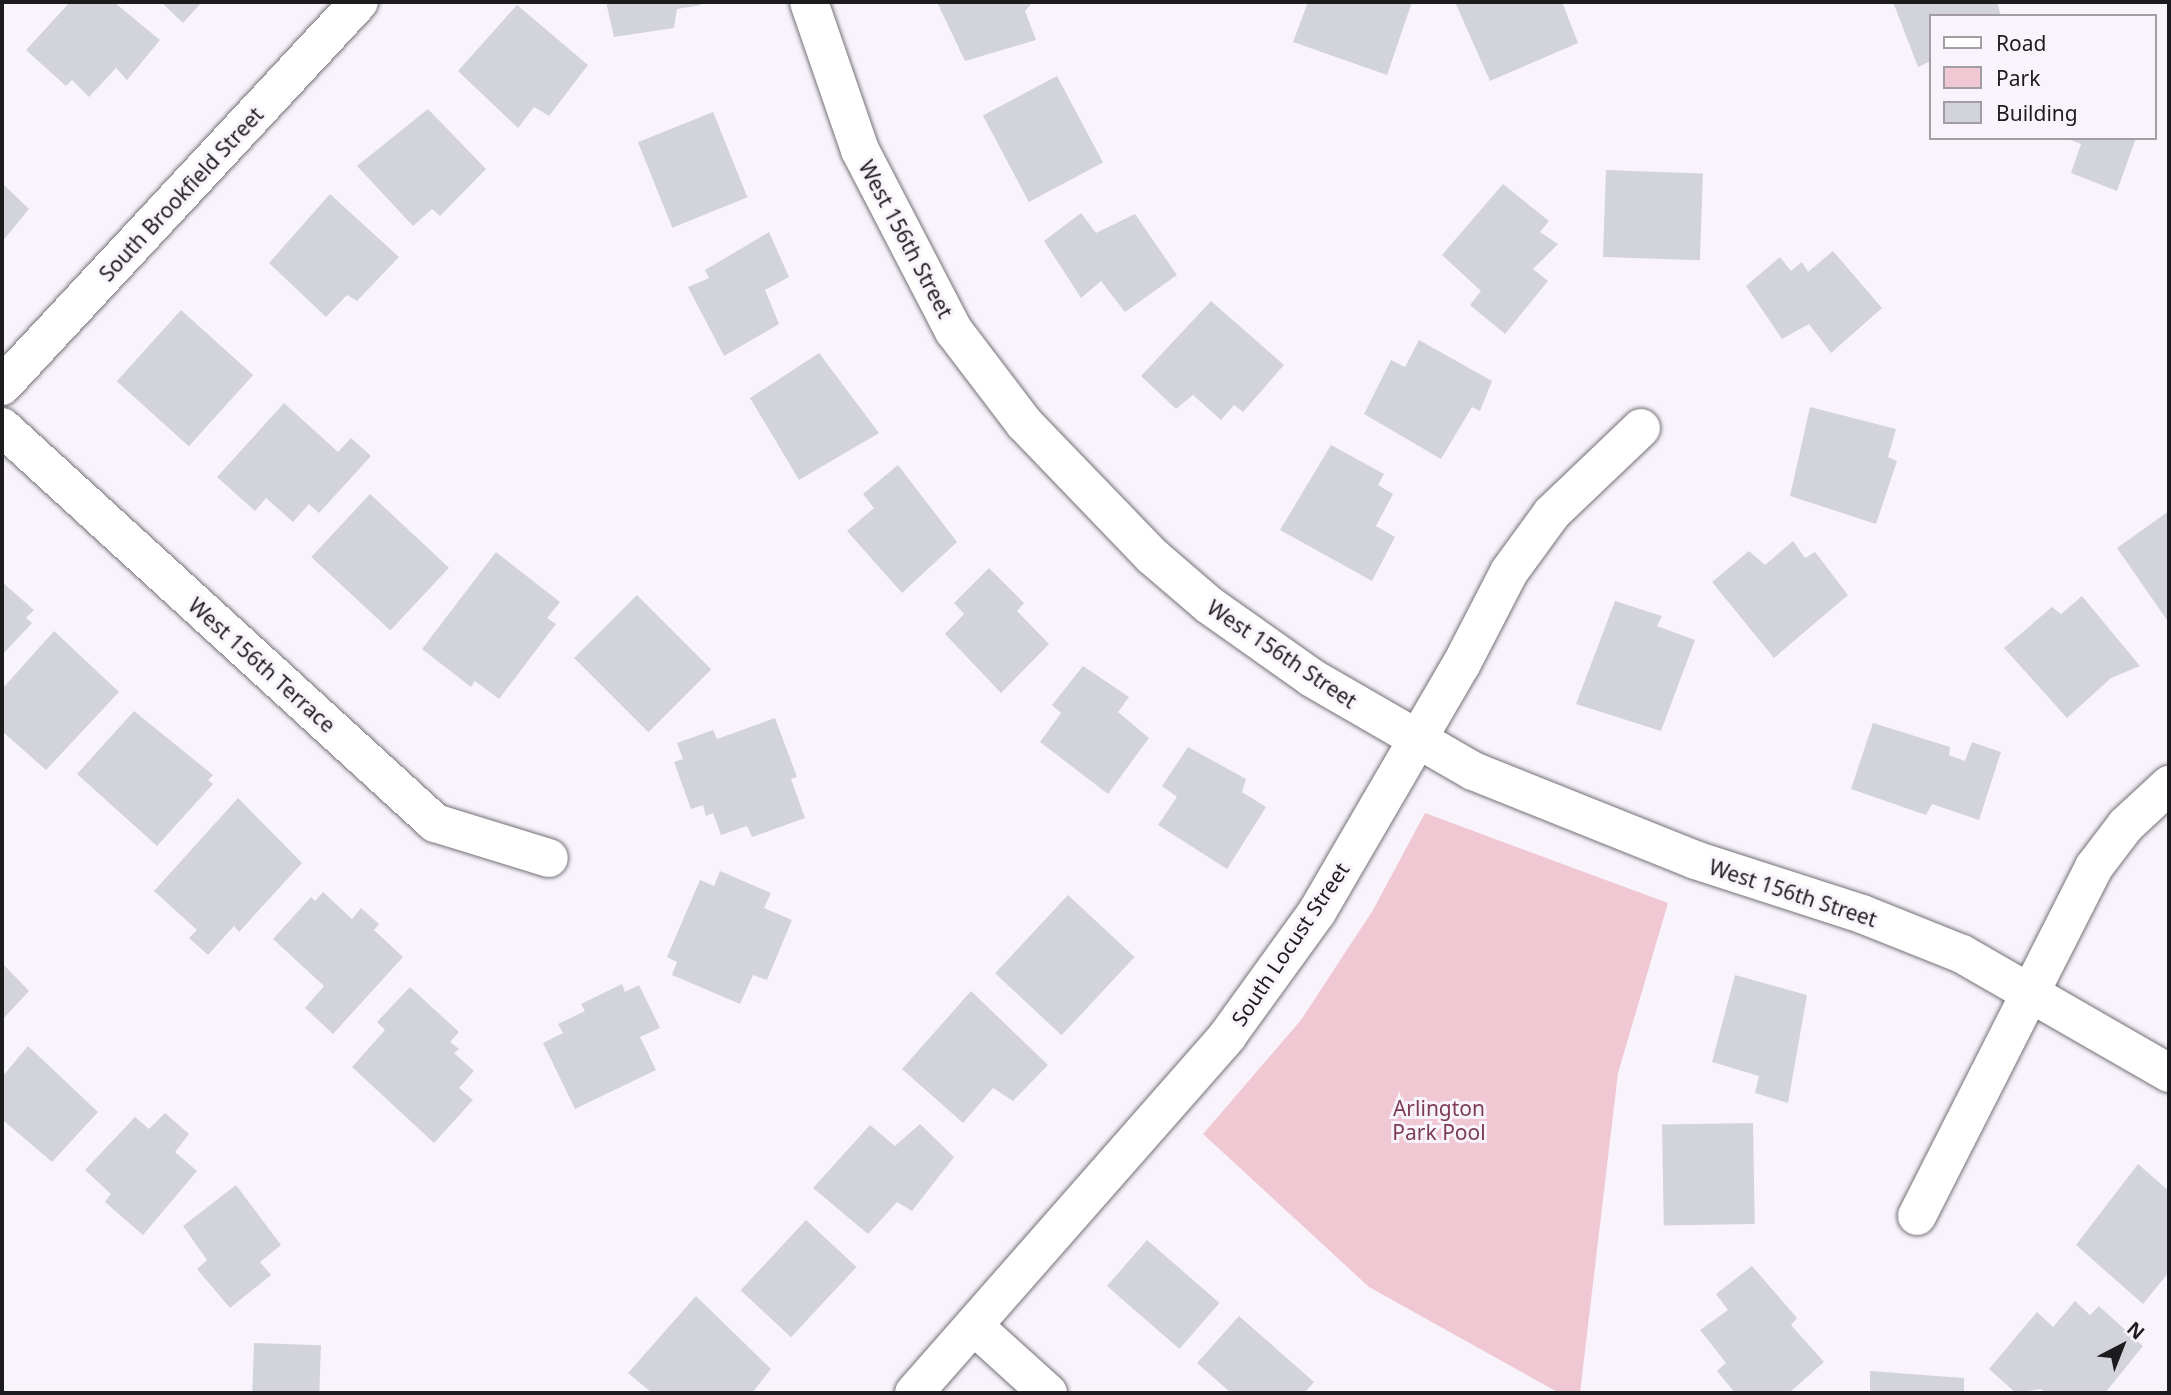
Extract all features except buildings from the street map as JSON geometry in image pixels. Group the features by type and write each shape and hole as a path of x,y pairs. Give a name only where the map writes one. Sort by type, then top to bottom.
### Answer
{"street":[{"name":"South Brookfield Street","path":"2,386 359,2"},
{"name":"West 156th Street","path":"809,2 860,150 894,221 954,331 1024,423 1152,556 1209,605 1312,678 1416,742 1540,801 1949,949 2031,991 2169,1073"},
{"name":"West 156th Terrace","path":"2,426 435,823 549,858"},
{"name":"South Locust Street","path":"914,1393 1228,1035 1317,912 1416,742 1509,572 1552,513 1642,428"},
{"path":"1917,1216 2094,867 2126,825 2169,785"},
{"path":"974,1326 1048,1393"}],"green space":[{"name":"Arlington Park Pool","path":"1425,813 1668,903 1618,1073 1580,1393 1559,1393 1369,1287 1203,1134 1301,1020 1373,910"}]}
